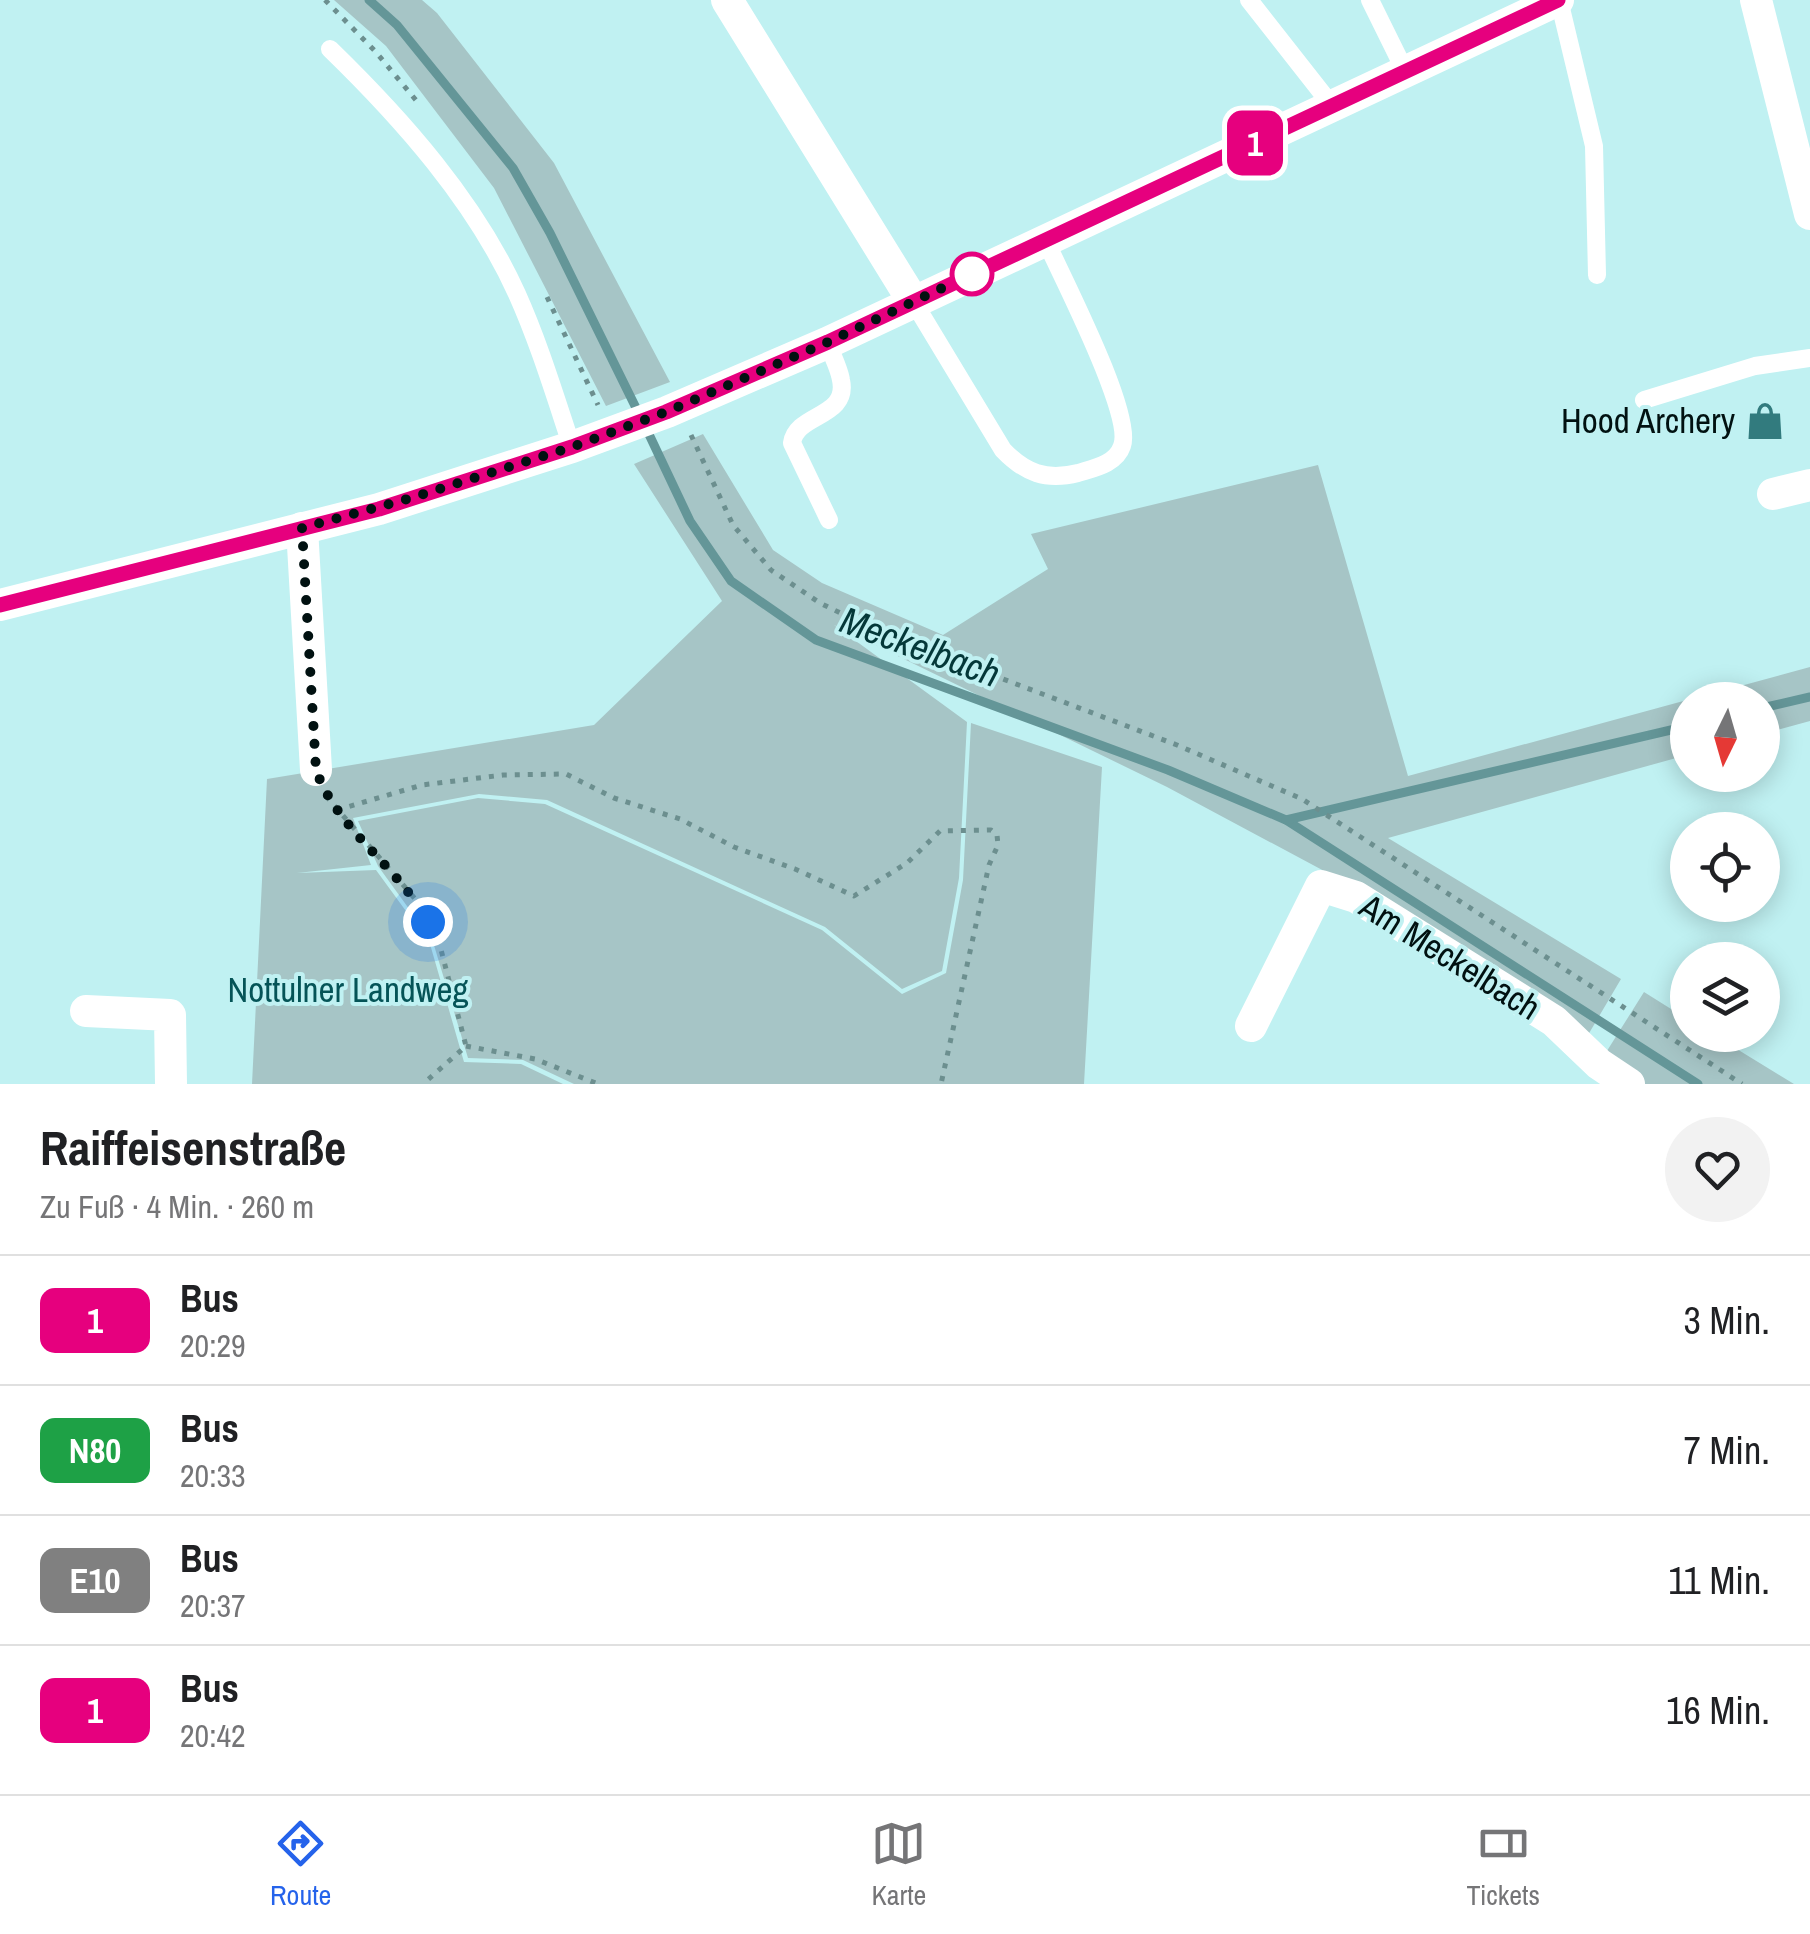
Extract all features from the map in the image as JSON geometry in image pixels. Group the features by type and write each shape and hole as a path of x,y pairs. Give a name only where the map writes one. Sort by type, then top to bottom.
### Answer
{"street":[{"path":"728,0 913,300"},
{"path":"0,606 379,509 572,447 672,410 828,342 1559,0"},
{"path":"1756,0 1810,214"},
{"path":"1774,494 1810,485"},
{"path":"302,528 316,770"},
{"name":"Am Meckelbach","path":"1251,1026 1320,886 1356,897 1554,1021 1578,1040 1592,1074 1628,1084"},
{"path":"86,1011 170,1015 171,1084"}],"lane":[{"path":"1248,0 1332,107"},
{"path":"1370,0 1406,73"},
{"path":"1559,0 1594,146 1597,276"},
{"path":"330,48 429,156 483,231 516,292 572,447"},
{"path":"913,300 1003,450 1020,468 1036,475 1061,477 1096,468 1122,449 1121,418 1096,351 1045,240"},
{"path":"828,342 843,384 826,414 802,424 793,433 792,443 829,520"},
{"path":"1644,400 1755,366 1810,358"}],"path":[{"path":"672,410 733,525 771,570 820,603 879,632 1177,744 1302,799 1742,1084"},
{"path":"316,770 326,797 417,901 432,928 448,972 466,1046"},
{"path":"337,810 422,785 502,774 566,774 614,798 680,819 734,847 796,869 854,896 907,863 940,831 991,830 998,845 989,864 941,1084"},
{"path":"1625,1019 1630,1012"},
{"path":"424,1084 466,1046"},
{"path":"466,1046 535,1058 598,1084"}],"green space":[{"path":"334,0 422,0 437,13 554,163 670,382 606,406 494,188 386,46"},
{"name":"Nottulner Landweg","path":"703,434 773,550 822,583 943,635 1048,569 1031,534 1318,465 1408,776 1670,705 1670,760 1388,838 1621,979 1588,1035 1382,902 1167,787 834,625 967,722 959,878 942,971 902,989 825,927 547,800 479,794 353,818 371,865 297,873 376,870 430,944 464,1062 521,1064 563,1084 252,1084 267,779 594,725 722,601 634,464"},
{"path":"1810,667 1810,721 1780,729 1780,682 1755,682"},
{"path":"971,723 1102,767 1084,1084 574,1084 523,1060 468,1058 433,942 378,866 358,821 478,798 545,804 822,930 902,994 946,973 963,880"},
{"path":"1644,992 1670,1008 1670,1052 1742,1052 1794,1084 1636,1084 1600,1062"}],"waterway":[{"name":"Meckelbach","path":"369,0 397,25 513,168 550,233 639,414"},
{"name":"Meckelbach","path":"646,428 690,521 731,581 816,640 1168,770 1286,820 1698,1084"},
{"path":"1780,704 1810,697"},
{"path":"1286,820 1670,730"}],"bus line":[{"name":"1","path":"0,605 379,509 572,447 666,412 828,342 1558,0"}],"place":[{"name":"Hood Archery","path":"1765,421"}],"route":[{"path":"428,922 417,901 326,797 316,770 302,528 379,509 572,447 666,412 972,274"}]}
